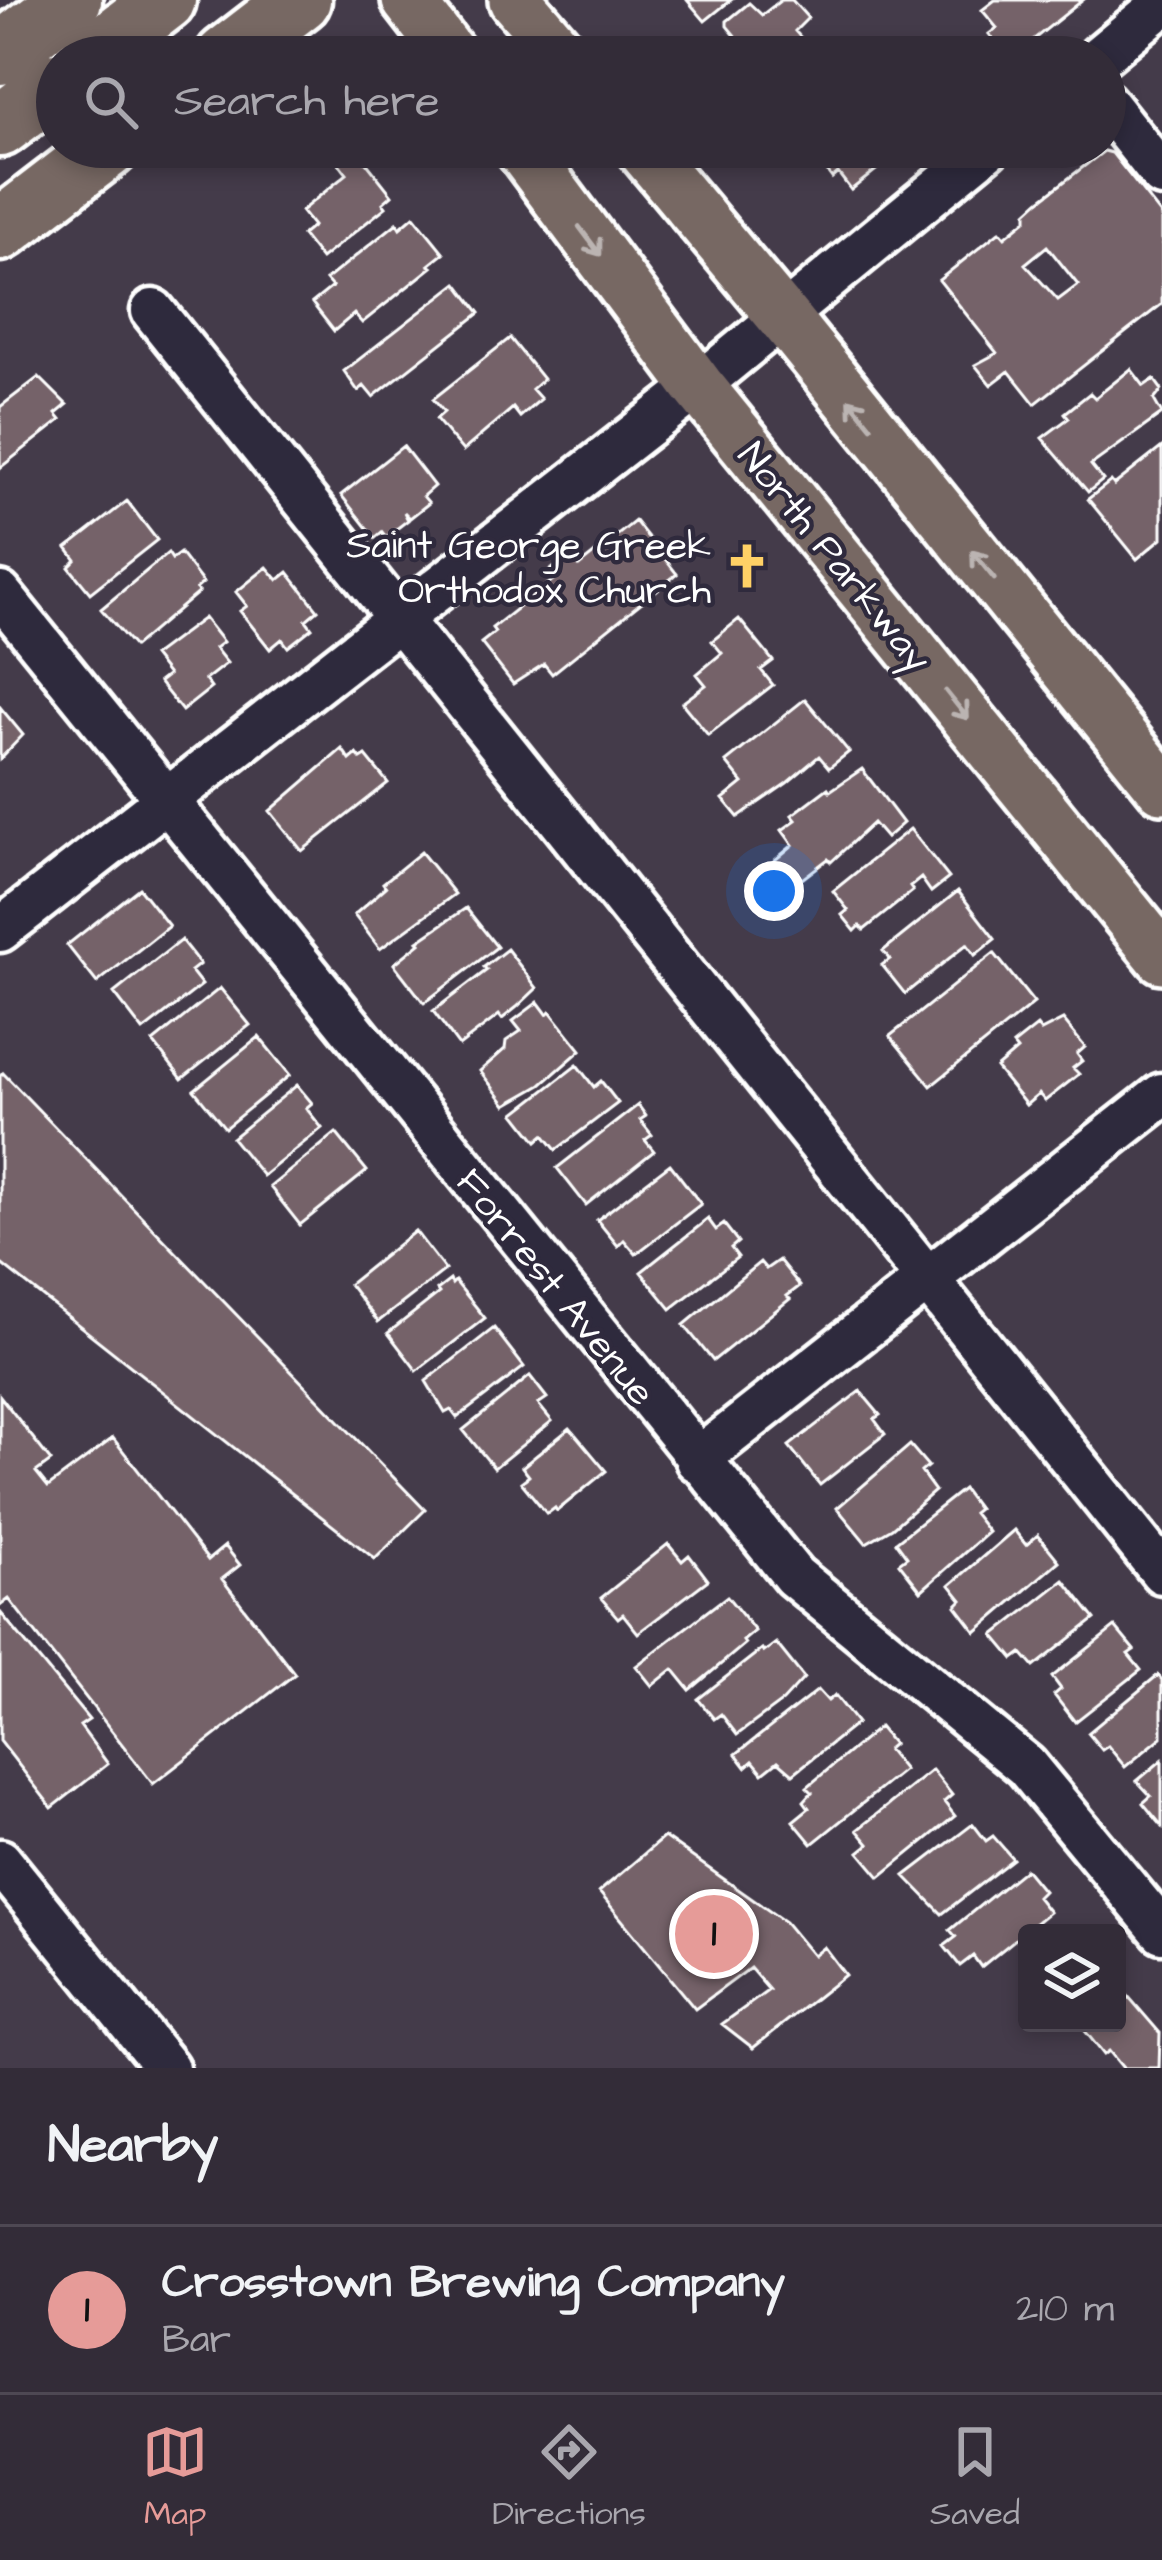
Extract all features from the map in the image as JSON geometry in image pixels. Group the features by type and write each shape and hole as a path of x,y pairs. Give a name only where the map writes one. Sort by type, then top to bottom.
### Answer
{"highway":[{"path":"0,54 71,0"},
{"path":"118,36 165,0"},
{"path":"255,36 297,5"},
{"path":"0,126 36,99"},
{"path":"0,230 81,168"}],"main road":[{"path":"515,0 546,36"},
{"name":"North Parkway","path":"536,168 698,386 1162,957"},
{"path":"659,168 1162,787"}],"street":[{"path":"1124,36 1162,5"},
{"path":"1126,128 1160,169"},
{"path":"0,930 698,386 963,168"},
{"path":"153,311 1162,1572"},
{"name":"Forrest Avenue","path":"0,594 794,1576 1026,1766 1162,1931"},
{"path":"697,1460 1162,1095"},
{"path":"6,1883 167,2068"}],"building":[{"path":"687,0 731,0 705,21"},
{"path":"781,0 792,0 808,18 795,31 799,36 735,36 727,26 749,3 762,15"},
{"path":"995,0 1083,0 1038,36 991,36 997,28 982,10"},
{"path":"342,168 371,168 392,195 383,203 386,207 321,259 302,235 313,226 301,211 347,174"},
{"path":"824,168 879,168 851,190 838,173 832,178"},
{"path":"1082,168 1124,168 1162,216 1162,304 1035,404 1009,371 991,385 975,365 997,353 939,280 1000,231 1005,237 1027,219 1027,212","holes":["1047,246 1078,285 1058,300 1025,264"]},
{"path":"414,216 444,253 362,323 354,314 334,331 312,303 332,287 326,280 397,223 400,228"},
{"path":"457,283 480,313 373,397 364,386 358,391 344,371"},
{"path":"510,338 543,379 532,389 541,399 520,417 513,408 463,451 436,419 444,412 433,399"},
{"path":"1131,369 1144,386 1154,379 1162,390 1154,400 1162,414 1091,465 1103,480 1088,492 1042,438 1069,418 1065,413 1090,393 1095,398"},
{"path":"39,377 67,405 56,414 61,420 0,468 0,407"},
{"path":"403,446 434,486 423,496 429,503 410,518 404,512 408,520 386,537 382,532 375,538 341,495"},
{"path":"1162,447 1162,538 1137,559 1088,499"},
{"path":"127,501 157,540 90,593 69,567 76,560 67,548"},
{"path":"635,521 677,574 552,674 544,664 513,684 481,643 495,632 492,628 553,580 547,573 570,555 579,566"},
{"path":"168,553 172,559 180,553 203,583 196,589 199,592 134,647 101,609"},
{"path":"267,567 278,580 288,572 318,610 306,620 312,628 288,647 282,639 270,649 240,611 247,606 236,592"},
{"path":"204,618 223,642 215,648 227,663 205,680 211,688 182,711 159,682 168,675 153,656"},
{"path":"739,619 773,661 761,670 773,685 708,735 682,703 706,685 697,674 722,653 712,641"},
{"path":"805,699 849,752 829,768 819,756 738,817 723,799 743,783 726,762"},
{"path":"0,707 23,735 0,759"},
{"path":"342,749 350,760 357,754 361,759 366,756 388,783 302,851 270,811"},
{"path":"862,769 903,823 886,838 873,823 831,862 828,859 802,879 795,871 782,881 769,865 793,845 782,830 796,820 792,815"},
{"path":"910,829 949,878 931,892 921,878 910,887 913,891 864,930 860,926 855,931 842,915 848,910 833,891"},
{"path":"421,852 455,894 380,949 354,915"},
{"path":"139,888 169,926 97,983 67,945"},
{"path":"958,891 995,939 975,955 967,944 905,994 882,965 890,959 883,951"},
{"path":"466,908 497,947 424,1003 394,964"},
{"path":"181,940 200,964 191,971 202,985 143,1031 114,993"},
{"path":"507,949 537,988 502,1019 499,1015 459,1046 433,1011"},
{"path":"994,953 1034,1003 931,1086 890,1036"},
{"path":"220,988 250,1025 182,1079 153,1042"},
{"path":"538,1002 581,1050 541,1085 506,1105 480,1071 521,1031 513,1021"},
{"path":"1063,1020 1085,1047 1077,1054 1082,1061 1073,1068 1079,1074 1045,1101 1039,1094 1026,1105 996,1068 1017,1050 1013,1045 1037,1026 1041,1031"},
{"path":"259,1037 290,1075 225,1128 194,1090"},
{"path":"577,1065 594,1087 601,1081 618,1103 556,1150 544,1135 537,1141 515,1113"},
{"path":"3,1073 425,1510 375,1559 0,1263"},
{"path":"297,1085 312,1103 306,1108 322,1128 263,1176 232,1138"},
{"path":"638,1105 646,1116 640,1120 652,1135 645,1140 654,1151 586,1205 557,1168"},
{"path":"336,1133 367,1171 300,1225 270,1187"},
{"path":"670,1164 701,1204 636,1254 624,1240 618,1246 597,1220"},
{"path":"708,1219 716,1230 724,1224 738,1242 731,1248 738,1257 671,1309 641,1272"},
{"path":"415,1231 445,1270 378,1322 349,1284"},
{"path":"779,1260 800,1286 713,1361 684,1325 760,1262 766,1269"},
{"path":"450,1280 485,1318 417,1371 388,1333"},
{"path":"494,1328 524,1367 457,1418 451,1410 445,1413 426,1381"},
{"path":"530,1376 547,1398 538,1404 552,1421 494,1468 463,1430"},
{"path":"860,1391 880,1415 874,1419 885,1434 820,1485 789,1446"},
{"path":"0,1396 51,1461 36,1472 48,1487 113,1438 208,1560 225,1546 240,1565 222,1579 295,1674 153,1784 9,1599 0,1606"},
{"path":"570,1428 606,1471 547,1514 521,1482 529,1476 522,1467"},
{"path":"910,1445 928,1466 921,1472 935,1491 892,1528 866,1543 837,1508"},
{"path":"963,1489 988,1532 921,1591 899,1563 907,1557 896,1542"},
{"path":"1014,1530 1026,1545 1038,1535 1059,1561 976,1632 956,1606 962,1600 950,1585"},
{"path":"668,1544 682,1561 689,1555 708,1580 638,1633 601,1598"},
{"path":"1064,1580 1095,1619 1034,1667 1022,1653 1014,1659 994,1635"},
{"path":"727,1596 755,1631 745,1644 690,1690 673,1669 652,1686 636,1666"},
{"path":"0,1612 89,1720 80,1726 108,1764 52,1808 0,1741"},
{"path":"1115,1627 1134,1650 1128,1654 1141,1670 1075,1722 1054,1695 1061,1689 1052,1677"},
{"path":"776,1643 804,1678 783,1701 737,1735 721,1714 714,1719 698,1699"},
{"path":"1158,1675 1162,1680 1162,1737 1125,1767 1108,1746 1102,1750 1088,1733"},
{"path":"818,1690 828,1701 835,1695 857,1723 793,1774 778,1761 763,1773 753,1761 746,1767 736,1754"},
{"path":"879,1727 893,1744 887,1749 904,1770 812,1844 793,1821 809,1808 804,1801 812,1792 807,1787"},
{"path":"1162,1760 1162,1826 1143,1803 1151,1796 1137,1781"},
{"path":"932,1770 952,1795 944,1802 955,1816 880,1877 859,1852 869,1844 857,1830"},
{"path":"973,1824 986,1841 993,1836 1013,1859 942,1914 905,1876"},
{"path":"664,1837 785,1922 813,1956 824,1947 845,1975 753,2048 722,2024 769,1990 750,1968 695,2009 599,1892"},
{"path":"1025,1869 1043,1891 1037,1897 1049,1912 1034,1924 1018,1924 1018,1937 981,1967 973,1956 960,1966 944,1946 956,1937 950,1930"},
{"path":"1126,1998 1160,2033 1159,2068 1123,2068 1109,2051 1104,2055 1086,2032 1126,2032"}],"place":[{"name":"Saint George Greek Orthodox Church","path":"747,566"},
{"name":"Crosstown Brewing Company","path":"714,1934"}]}
